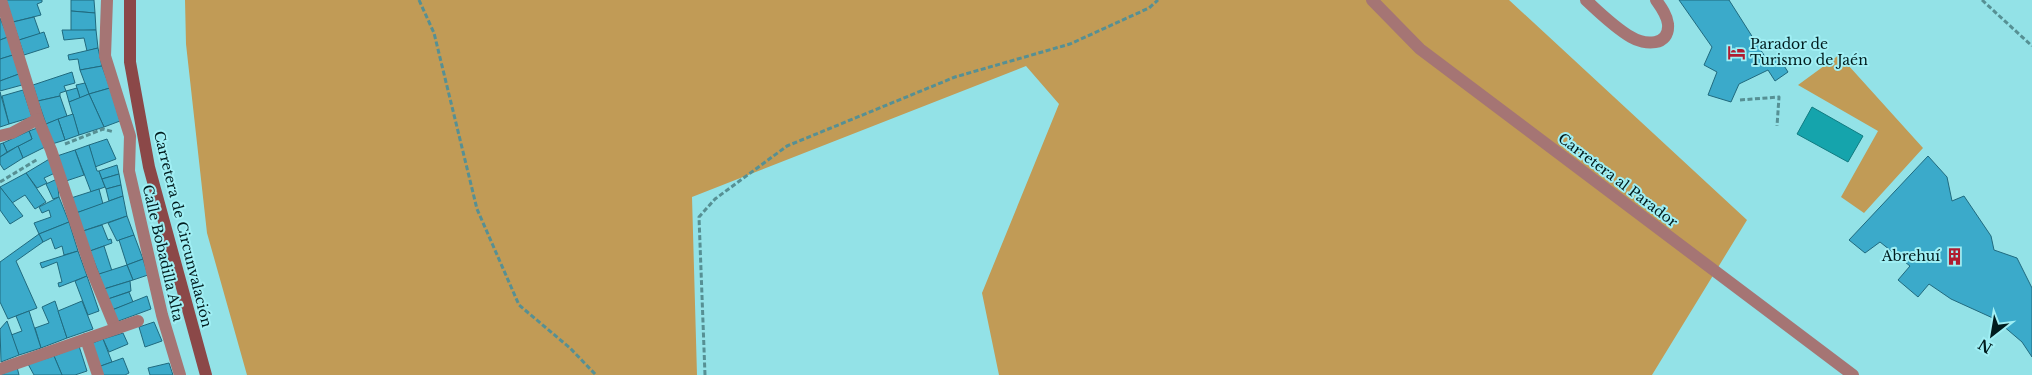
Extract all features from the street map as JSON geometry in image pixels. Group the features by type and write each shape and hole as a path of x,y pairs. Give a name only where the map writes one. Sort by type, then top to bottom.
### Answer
{"main road":[{"name":"Carretera de Circunvalación","path":"130,0 130,62 149,167 206,375"}],"street":[{"path":"1,0 38,119 51,150 91,269 115,327"},
{"name":"Calle Bobadilla Alta","path":"107,0 106,56 130,136 129,171 162,315 180,375"},
{"name":"Carretera al Parador","path":"1372,0 1420,49 1853,375"},
{"path":"1586,0 1631,37 1648,44 1659,41 1665,35 1668,28 1667,18 1656,0"},
{"path":"0,136 12,133 38,119"},
{"path":"0,368 86,339 115,327 138,321"},
{"path":"86,339 98,375"}],"path":[{"path":"419,0 434,33 477,209 519,305 570,348 596,375"},
{"path":"705,375 700,217 715,199 787,146 955,77 1070,44 1149,8 1158,0"},
{"path":"1982,0 2032,46"},
{"path":"1740,100 1779,97 1777,126"}],"shaded area":[{"path":"185,0 1509,0 1747,220 1652,375 999,375 982,293 1059,104 1026,66 692,197 697,375 247,375 207,233 186,44"},
{"path":"1839,55 1923,148 1864,213 1841,197 1878,131 1798,85"}],"water":[{"path":"1812,107 1863,136 1848,162 1797,134"}],"building":[{"path":"6,0 42,0 42,2 37,4 41,15 13,22"},
{"path":"71,0 94,0 95,13 71,11"},
{"name":"Parador de Turismo de Jaén","path":"1679,0 1729,0 1769,63 1779,58 1788,72 1775,81 1768,70 1739,84 1731,102 1708,95 1717,72 1704,65 1712,47"},
{"path":"71,11 95,13 96,30 71,31"},
{"path":"34,17 40,34 19,40 13,22"},
{"path":"0,18 8,37 0,40"},
{"path":"62,30 96,30 98,48 87,51 84,38 64,40"},
{"path":"44,32 49,47 24,55 19,40"},
{"path":"8,37 13,55 0,59 0,40"},
{"path":"98,48 102,66 80,70 78,59 69,60 68,55"},
{"path":"13,55 19,74 0,81 0,59"},
{"path":"102,66 110,88 89,94 80,70"},
{"path":"72,72 75,83 64,86 66,91 60,93 60,96 38,101 33,85"},
{"path":"19,74 22,85 0,91 0,81"},
{"path":"85,83 89,94 80,98 76,85"},
{"path":"77,88 80,98 69,102 66,91"},
{"path":"110,88 120,121 104,127 89,94"},
{"path":"23,90 32,117 9,124 2,96"},
{"path":"0,92 9,124 0,127"},
{"path":"89,94 104,127 79,135 69,102"},
{"path":"60,96 67,116 46,124 38,101"},
{"path":"73,114 79,135 65,140 58,119"},
{"path":"58,119 65,140 52,144 46,124"},
{"path":"40,127 47,146 23,158 18,146 32,139 29,131"},
{"path":"29,131 32,139 7,152 3,143"},
{"path":"107,139 116,159 95,167 89,145"},
{"path":"3,143 7,152 0,157 0,144"},
{"path":"89,145 97,171 99,171 105,187 91,192 75,150"},
{"path":"18,146 23,158 4,170 0,164 0,157"},
{"path":"75,150 84,175 66,181 57,156"},
{"name":"Abrehuí","path":"1928,156 1947,177 1952,201 1964,196 1991,236 1994,250 2017,258 2032,288 2032,357 2022,342 1995,319 1951,299 1929,284 1918,297 1898,280 1910,266 1880,242 1865,253 1849,240"},
{"path":"51,158 55,173 44,178 47,183 37,188 26,173"},
{"path":"117,165 119,174 102,179 99,171"},
{"path":"26,173 46,202 35,209 25,195 12,203 0,187"},
{"path":"119,174 121,185 106,189 102,179"},
{"path":"57,179 59,197 53,199 46,184"},
{"path":"121,185 123,196 109,201 106,189"},
{"path":"0,187 23,216 10,224 0,210"},
{"path":"99,189 103,204 76,213 71,198"},
{"path":"123,196 127,216 83,231 76,213"},
{"path":"59,197 69,222 39,234 34,223 51,217 49,210 42,213 39,207"},
{"path":"127,216 134,235 117,241 108,223"},
{"path":"69,222 78,251 64,255 62,246 55,249 51,238 43,242 39,234"},
{"path":"102,225 108,240 111,239 112,243 90,251 83,231"},
{"path":"39,234 43,242 16,261 37,308 8,319 0,302 0,262"},
{"path":"134,235 143,259 127,265 119,240"},
{"path":"104,246 112,271 99,274 90,251"},
{"path":"78,251 87,276 59,287 58,283 62,282 57,262 42,268 40,263"},
{"path":"143,259 148,275 133,280 127,265"},
{"path":"127,265 133,280 104,289 99,274"},
{"path":"87,276 99,311 88,315 75,281"},
{"path":"130,281 131,291 108,299 104,289"},
{"path":"129,292 133,302 112,310 108,299"},
{"path":"147,296 151,309 116,322 112,310"},
{"path":"55,301 67,338 41,348 35,328 49,323 42,307"},
{"path":"82,301 93,329 67,338 58,311"},
{"path":"29,311 41,348 19,355 11,335 22,331 16,316"},
{"path":"7,321 19,355 1,362 0,329"},
{"path":"154,322 162,341 145,347 139,327"},
{"path":"123,333 128,344 109,352 103,339"},
{"path":"103,339 112,362 98,367 90,344"},
{"path":"79,346 87,371 75,375 62,375 54,356"},
{"path":"54,356 62,375 34,375 28,364"},
{"path":"123,358 129,373 125,375 101,375 98,367"},
{"path":"169,363 173,375 150,375 148,368"},
{"path":"17,367 19,375 0,375"}],"place":[{"name":"Parador de Turismo de Jaén","path":"1736,52"},
{"name":"Abrehuí","path":"1954,256"}]}
